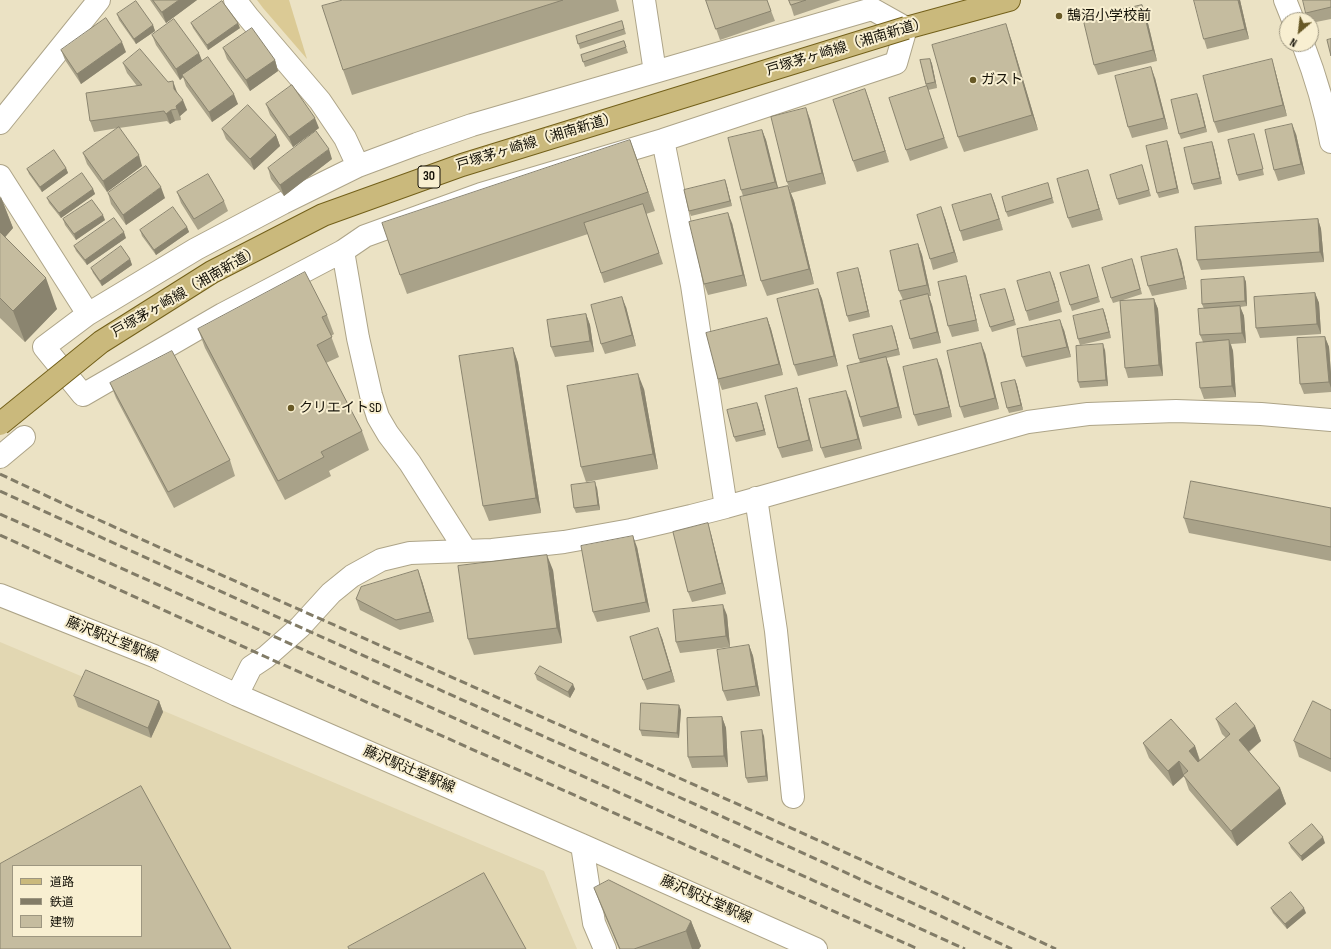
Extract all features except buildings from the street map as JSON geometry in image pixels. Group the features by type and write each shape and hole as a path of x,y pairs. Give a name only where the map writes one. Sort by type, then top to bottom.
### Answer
{"main road":[{"name":"戸塚茅ヶ崎線（湘南新道）","path":"0,424 101,342 212,272 323,215 462,165 906,28 1009,0"}],"street":[{"path":"0,123 99,0"},
{"path":"235,0 320,102 345,138 358,166"},
{"path":"644,0 655,72"},
{"path":"1285,0 1290,12"},
{"path":"872,9 906,28 896,63 664,140 481,194 365,236 343,251 223,314 83,394 44,347 88,314 196,249 358,166 472,125 872,9"},
{"path":"1306,52 1326,116 1331,142"},
{"path":"664,140 692,284 726,507"},
{"path":"0,176 88,314"},
{"path":"343,251 358,338 370,395 378,417 388,434 410,463 466,551"},
{"path":"237,695 251,667 266,657 300,627 331,593 352,576 381,560 410,554 492,550 564,542 631,530 726,507 1028,422 1088,414 1176,411 1262,414 1331,420"},
{"path":"0,457 24,437"},
{"path":"756,498 776,631 793,797"},
{"name":"藤沢駅辻堂駅線","path":"0,595 154,656 237,695 582,845 816,949"},
{"path":"582,845 594,922 605,949"}],"shaded area":[{"path":"257,0 289,0 307,59 263,8"},
{"path":"0,642 544,871 577,949 0,949"}],"railway":[{"path":"0,474 87,515 792,828 1056,949"},
{"path":"0,491 760,833 1012,949"},
{"path":"0,514 965,949"},
{"path":"0,535 266,657 918,949"}],"place":[{"name":"鵠沼小学校前","path":"1059,16"},
{"name":"ガスト","path":"973,80"},
{"name":"クリエイトSD","path":"291,408"}]}
